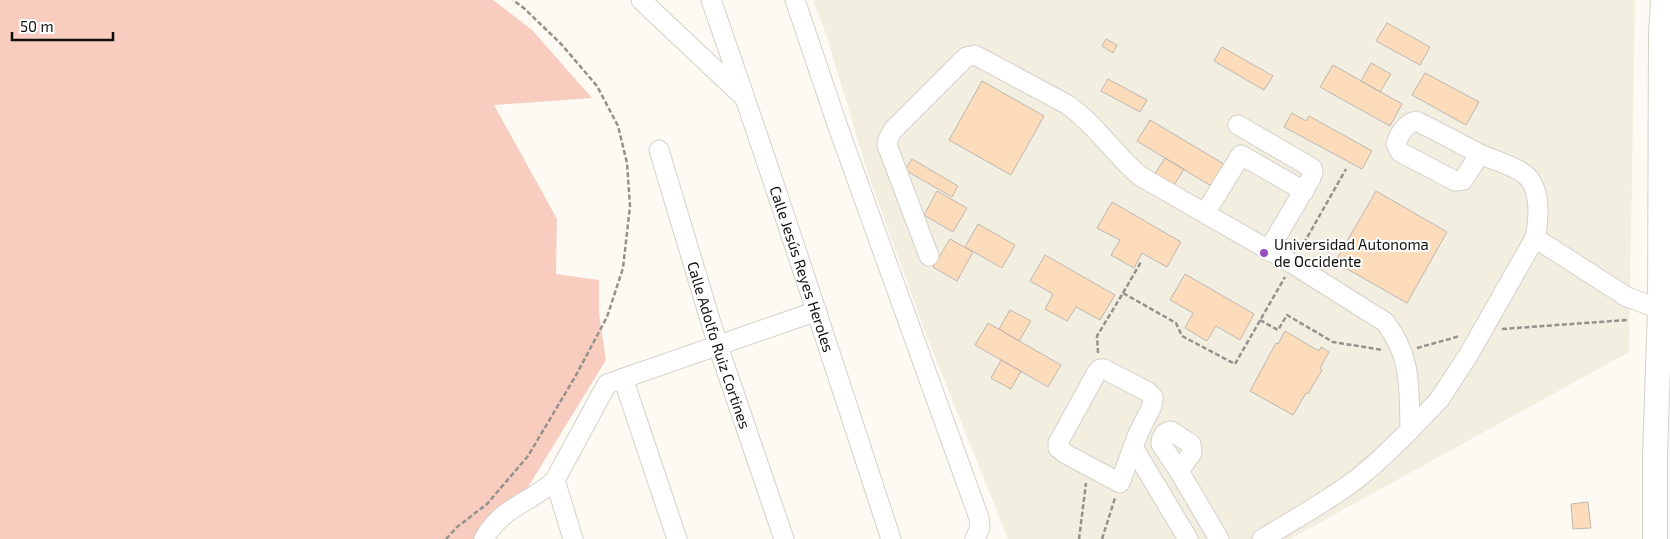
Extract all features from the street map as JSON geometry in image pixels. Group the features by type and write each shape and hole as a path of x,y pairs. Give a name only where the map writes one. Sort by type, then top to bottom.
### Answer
{"main road":[{"path":"1655,539 1663,512 1655,456 1660,309 1661,35 1663,0"}],"street":[{"path":"641,0 746,99"},
{"name":"Calle Jesús Reyes Heroles","path":"711,0 817,311 891,539"},
{"path":"795,0 838,126 979,518 980,528 976,538"},
{"path":"929,256 887,145 888,139 893,130 966,57 970,55 981,57 1068,105 1090,123 1129,167 1140,176 1292,264 1385,322 1394,334 1409,378 1410,430"},
{"path":"1238,125 1312,168 1313,175 1268,251"},
{"name":"Calle Adolfo Ruiz Cortines","path":"658,150 718,346 784,539"},
{"path":"1262,539 1327,500 1374,465 1439,400 1482,330 1534,238 1538,222 1538,206 1534,187 1524,174 1480,154"},
{"path":"1205,214 1241,155 1304,191"},
{"path":"1534,238 1627,298 1660,309"},
{"path":"484,539 499,519 555,480 608,384 817,311"},
{"path":"1100,369 1104,369 1148,392 1153,397 1152,406 1133,446 1120,483 1058,448 1058,444 1100,369"},
{"path":"623,378 677,539"},
{"path":"1133,446 1188,539"},
{"path":"1179,471 1219,539"},
{"path":"555,480 573,539"}],"path":[{"path":"446,539 457,527 487,504 528,456 575,377 607,317 623,268 630,206 627,162 618,126 597,86 562,45 513,0"},
{"path":"1122,293 1176,323 1182,336 1235,364 1346,170"},
{"path":"1100,369 1097,336 1141,262"},
{"path":"1260,320 1278,330 1287,315 1333,342 1402,353 1482,330 1627,320"},
{"path":"1079,539 1088,466"},
{"path":"1102,539 1120,483"}],"shaded area":[{"path":"0,0 493,0 532,30 592,98 494,105 557,219 556,274 599,280 599,314 606,360 528,487 489,521 477,539 0,539"},
{"name":"Universidad Autonoma de Occidente","path":"813,0 1635,0 1629,352 1290,539 1008,539 925,332 868,174 827,37"}],"building":[{"path":"1387,23 1430,47 1420,65 1376,41"},
{"path":"1106,39 1117,45 1113,53 1102,46"},
{"path":"1222,47 1273,76 1264,90 1214,61"},
{"path":"1371,63 1391,74 1380,92 1361,81"},
{"path":"1333,65 1402,104 1390,126 1320,87"},
{"path":"1425,73 1479,102 1466,125 1412,95"},
{"path":"1108,79 1147,100 1140,112 1101,91"},
{"path":"982,81 1044,116 1011,175 949,140"},
{"path":"1292,113 1306,121 1309,116 1372,151 1362,169 1284,127"},
{"path":"1150,120 1224,164 1211,186 1137,141"},
{"path":"1165,158 1184,169 1173,187 1154,175"},
{"path":"912,159 958,186 952,197 905,170"},
{"path":"937,191 967,208 953,232 924,215"},
{"path":"1376,191 1447,232 1407,303 1335,262"},
{"path":"1112,202 1181,242 1167,267 1142,253 1134,268 1111,255 1120,240 1097,228"},
{"path":"978,224 1015,245 1002,268 965,247"},
{"path":"950,239 973,252 957,281 933,267"},
{"path":"1045,255 1115,295 1100,320 1076,307 1067,321 1045,309 1053,294 1030,281"},
{"path":"1185,274 1254,314 1240,340 1216,326 1207,341 1185,328 1193,313 1170,300"},
{"path":"1010,310 1031,321 1019,341 999,329"},
{"path":"988,323 1061,365 1048,387 975,345"},
{"path":"1285,331 1319,351 1321,347 1329,352 1320,368 1322,370 1293,415 1250,391 1276,343 1278,344"},
{"path":"1001,360 1021,371 1011,389 991,378"},
{"path":"1588,502 1591,528 1573,529 1571,504"}],"place":[{"name":"Universidad Autonoma de Occidente","path":"1264,253"}]}
